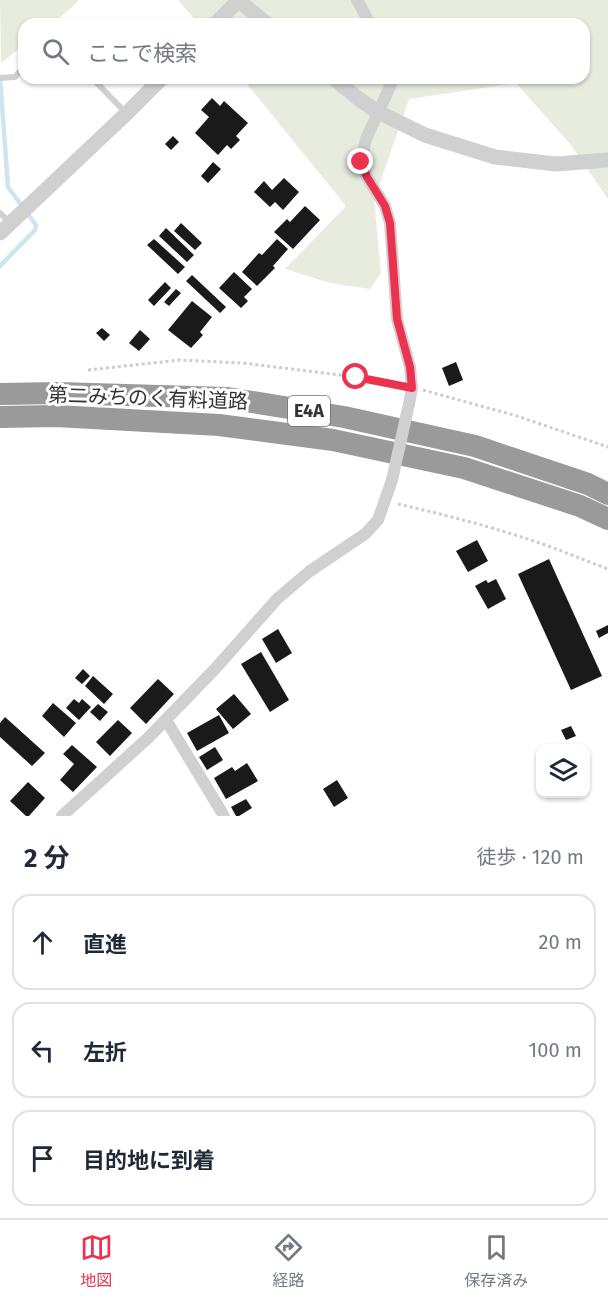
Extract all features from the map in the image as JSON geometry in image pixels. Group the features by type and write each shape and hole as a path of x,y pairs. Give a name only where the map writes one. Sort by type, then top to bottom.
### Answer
{"highway":[{"name":"第二みちのく有料道路","path":"0,394 58,393 228,398 344,417 476,446 588,484 608,494"},
{"name":"第二みちのく有料道路","path":"0,417 56,416 219,425 333,440 464,468 580,506 608,519"}],"street":[{"path":"221,18 238,0 260,18"},
{"path":"357,0 367,18"},
{"path":"3,223 127,113 156,84"},
{"path":"340,84 378,112 425,135 495,157 556,164 608,160"},
{"path":"62,816 120,765 166,720 277,599 310,571 365,534 378,519 392,480 412,388 410,367 397,319 390,223 385,206 367,177 361,162 366,139 391,84"},
{"path":"166,720 224,816"}],"lane":[{"path":"0,78 15,77 18,74"},
{"path":"98,84 127,113"}],"path":[{"path":"88,370 180,360 232,362 356,377 412,388 517,416 608,447"},
{"path":"385,501 453,516 500,530 608,569"}],"shaded area":[{"path":"0,0 79,0 59,18 18,18 18,50 1,63"},
{"path":"178,0 608,0 608,199 571,145 517,84 590,84 590,18 194,18"},
{"path":"247,84 509,84 409,99 374,200 381,273 370,289 330,283 285,269 346,206"}],"building":[{"path":"212,98 220,106 224,101 248,123 236,136 240,140 231,149 227,145 218,155 195,133 209,117 201,110"},
{"path":"173,136 179,142 171,150 165,144"},
{"path":"213,162 221,169 208,183 201,176"},
{"path":"284,178 299,192 283,210 275,202 270,207 254,192 264,181 272,190"},
{"path":"305,206 320,220 293,249 274,232 287,219 290,222"},
{"path":"181,223 202,243 195,250 174,231"},
{"path":"166,228 194,255 187,262 159,236"},
{"path":"154,239 185,267 178,274 147,245"},
{"path":"277,239 288,249 273,266 275,268 257,286 242,272 259,253 262,255"},
{"path":"234,272 252,289 244,297 248,301 241,308 219,288"},
{"path":"192,275 226,307 220,313 186,281"},
{"path":"165,282 171,288 154,306 148,300"},
{"path":"176,289 181,293 169,306 164,302"},
{"path":"192,301 212,317 200,332 203,335 191,348 168,330"},
{"path":"102,328 110,335 104,341 96,333"},
{"path":"140,330 150,339 139,351 129,343"},
{"path":"456,362 463,380 449,386 442,368"},
{"path":"477,540 488,561 468,572 456,551"},
{"path":"549,559 602,676 571,690 518,574"},
{"path":"496,579 506,599 488,609 475,586 486,580 488,583"},
{"path":"608,625 608,633 599,638 596,631"},
{"path":"278,629 292,653 276,663 262,639"},
{"path":"261,652 289,700 270,712 241,664"},
{"path":"83,669 90,676 82,684 75,678"},
{"path":"93,676 113,694 104,704 85,686"},
{"path":"158,679 174,694 146,724 130,708"},
{"path":"234,694 251,714 233,729 216,709"},
{"path":"74,699 79,703 82,699 91,707 79,720 66,708"},
{"path":"53,703 76,723 64,737 42,716"},
{"path":"98,704 108,712 100,721 90,712"},
{"path":"219,715 229,733 197,751 187,733"},
{"path":"5,717 45,753 32,766 0,737 0,723"},
{"path":"118,720 132,733 110,756 96,742"},
{"path":"571,726 576,736 566,740 561,730"},
{"path":"72,745 97,767 73,792 60,780 74,764 63,754"},
{"path":"215,747 223,760 207,770 199,757"},
{"path":"247,763 258,781 226,799 214,778 232,767 235,771"},
{"path":"337,780 348,798 334,807 323,789"},
{"path":"28,782 45,798 29,816 26,816 10,801"},
{"path":"246,799 252,808 236,816 231,807"}],"waterway":[{"path":"0,77 8,187 36,225 35,230 0,266"}],"route":[{"path":"356,377 412,388 410,367 397,319 390,223 385,206 367,177 361,162"}]}
